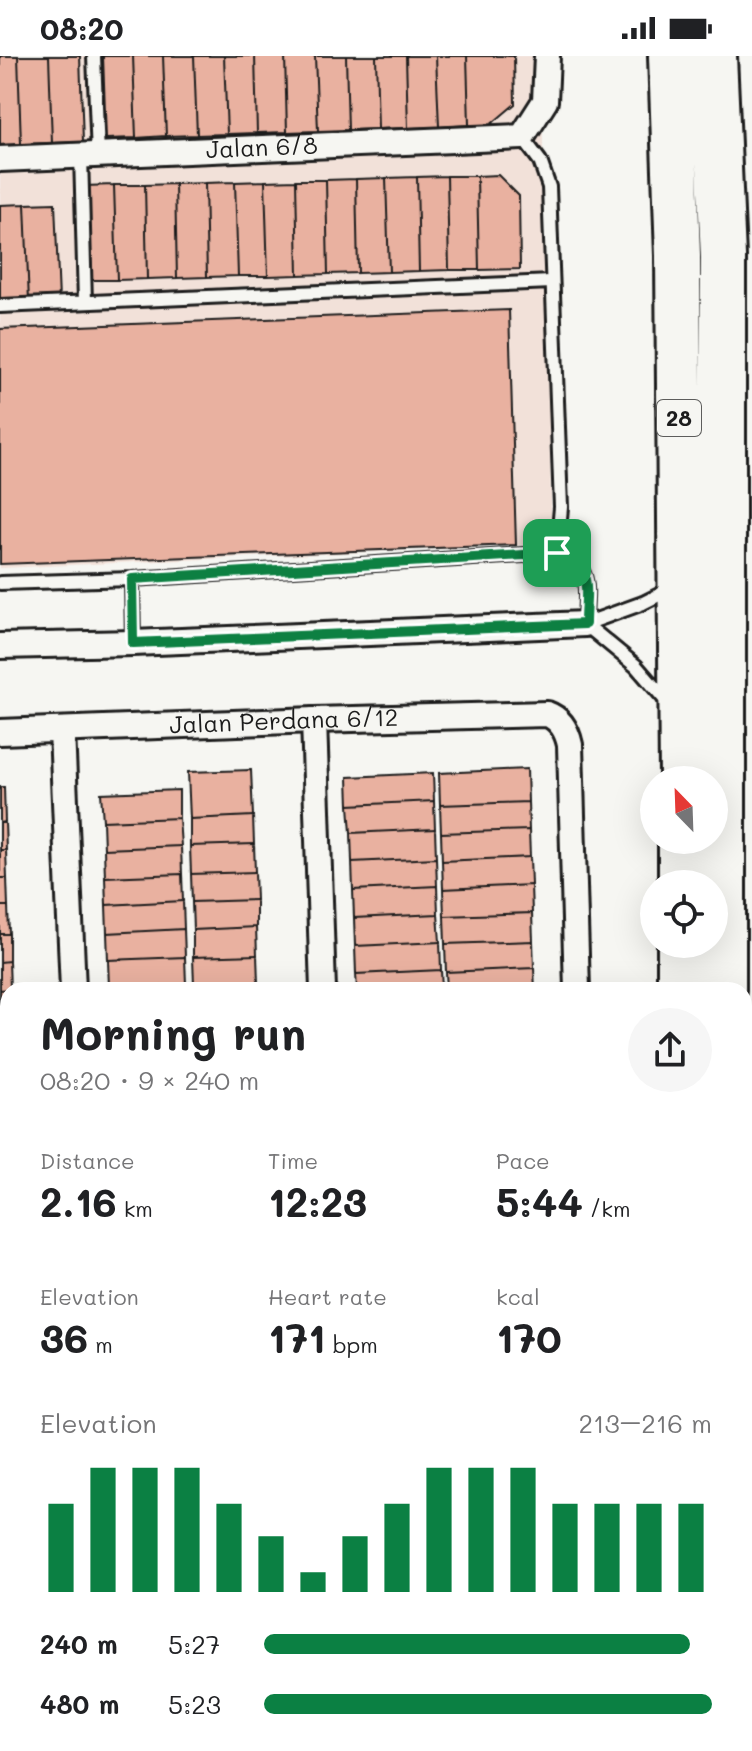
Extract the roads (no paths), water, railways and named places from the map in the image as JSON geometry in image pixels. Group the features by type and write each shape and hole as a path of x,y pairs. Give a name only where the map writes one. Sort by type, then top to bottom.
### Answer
{"highway":[{"name":"28","path":"671,56 678,256 682,766"},
{"name":"28","path":"714,56 723,257 723,982"},
{"path":"680,958 680,982"}],"street":[{"path":"522,137 545,101 547,56"},
{"name":"Jalan 6/8","path":"0,159 522,137"},
{"path":"0,646 585,624"},
{"name":"Jalan Perdana 6/12","path":"0,732 314,720 547,714 555,717 563,726 570,745 577,982"},
{"path":"314,720 323,982"},
{"path":"62,731 73,982"}],"lane":[{"path":"85,302 94,56"},
{"path":"522,137 540,161 549,187 561,507 557,553"},
{"path":"0,306 552,282"},
{"path":"0,583 132,579 557,553 574,559 585,577 585,624"},
{"path":"132,579 133,643"},
{"path":"585,624 643,603 680,584"},
{"path":"585,624 636,666 682,719"}]}
